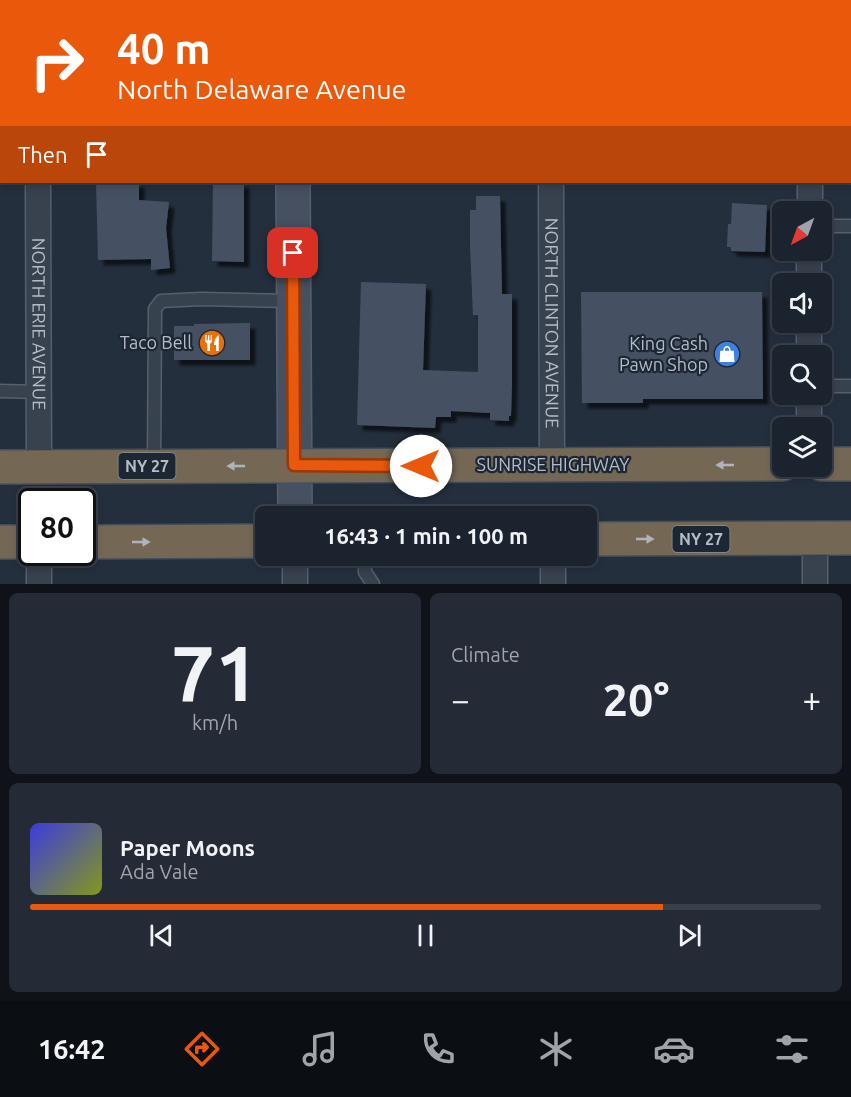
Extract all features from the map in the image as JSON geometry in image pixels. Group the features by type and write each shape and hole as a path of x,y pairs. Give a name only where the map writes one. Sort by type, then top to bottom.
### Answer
{"highway":[{"name":"SUNRISE HIGHWAY","path":"0,467 772,464"},
{"path":"832,464 851,464"},
{"name":"NY 27","path":"597,539 851,538"},
{"path":"96,542 255,541"},
{"path":"0,542 18,542"}],"street":[{"name":"NORTH ERIE AVENUE","path":"38,183 39,467"},
{"path":"293,183 295,506"},
{"name":"NORTH CLINTON AVENUE","path":"551,183 552,465"},
{"path":"810,183 810,201"},
{"path":"815,538 815,584"},
{"path":"39,566 39,584"},
{"path":"295,566 295,584"},
{"path":"553,566 553,584"}],"lane":[{"path":"832,226 851,226"},
{"path":"153,466 156,309 161,301 201,299 293,301"},
{"path":"832,386 851,386"},
{"path":"0,391 39,393"},
{"path":"365,566 365,572 373,584"}],"building":[{"path":"96,183 139,183 139,200 169,202 166,228 170,268 151,270 151,259 98,260"},
{"path":"213,183 244,183 244,262 212,261"},
{"path":"476,196 500,196 502,294 512,294 512,384 509,421 490,420 490,413 451,411 451,417 436,417 435,428 357,425 361,282 426,284 423,370 478,372 478,315 473,315 470,246 470,210 476,210"},
{"path":"732,203 767,205 765,252 731,251 731,247 727,247"},
{"path":"581,292 762,292 763,399 643,399 643,403 582,403"},
{"path":"250,323 250,360 174,360 174,326"}],"place":[{"name":"Taco Bell","path":"212,343"},
{"name":"King Cash Pawn Shop","path":"727,354"}],"route":[{"path":"293,253 294,465 421,466"}]}
